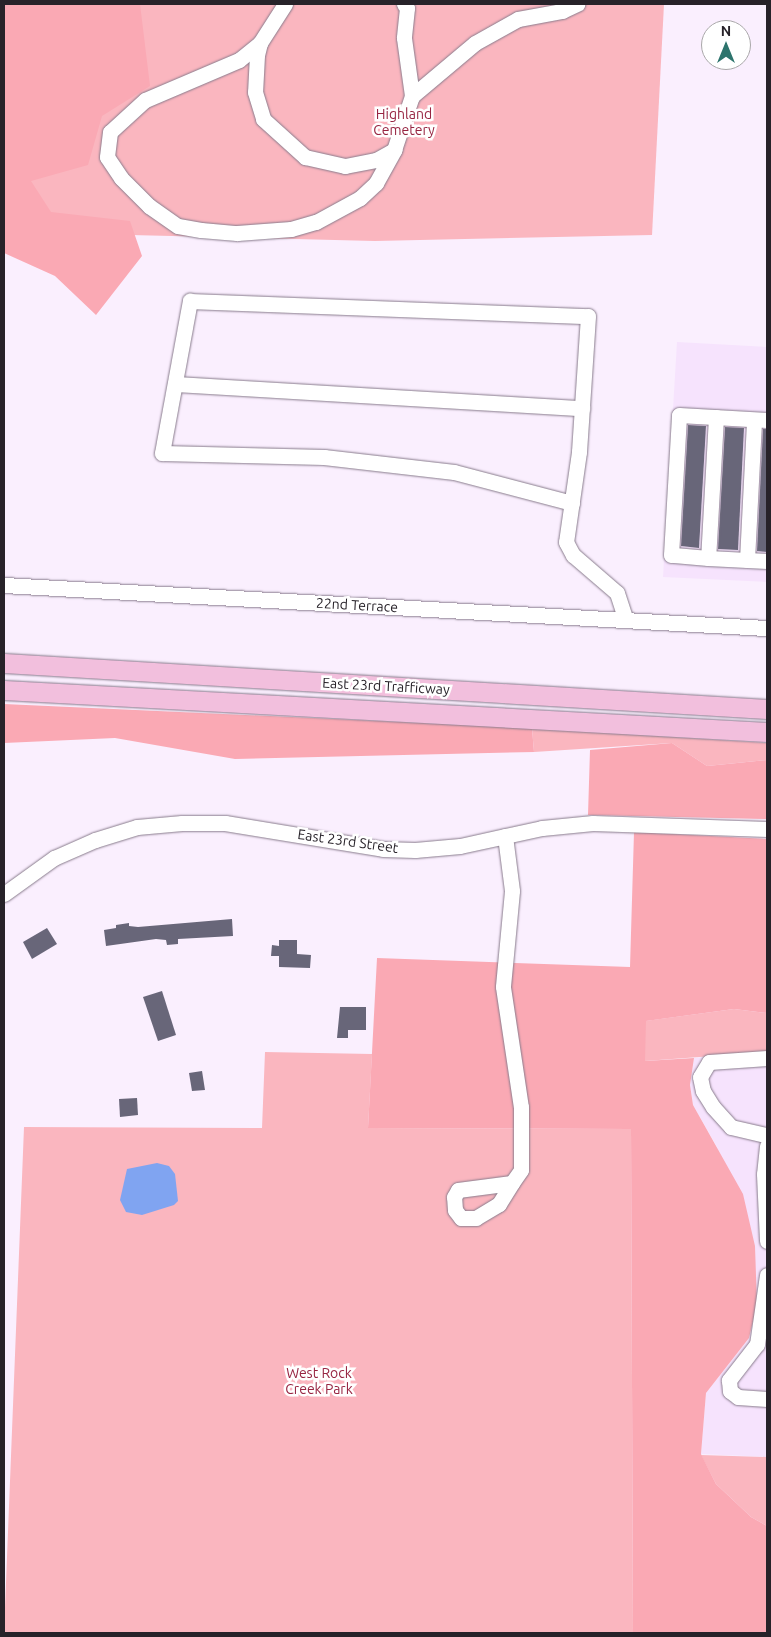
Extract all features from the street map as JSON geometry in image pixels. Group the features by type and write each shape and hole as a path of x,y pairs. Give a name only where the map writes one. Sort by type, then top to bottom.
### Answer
{"main road":[{"name":"East 23rd Trafficway","path":"4,663 767,709"},
{"name":"East 23rd Trafficway","path":"4,690 767,732"}],"street":[{"path":"285,4 260,43 231,64 145,100 110,132 107,157 121,178 149,206 178,226 237,233 291,229 316,222 360,198 376,183 394,150 409,112 412,96 404,38 407,5"},
{"path":"412,96 424,83 494,31 518,19 562,11 577,4"},
{"path":"260,43 254,76 262,119 290,146 305,157 346,166 376,160 394,150"},
{"path":"572,503 454,472 324,458 162,453 190,302 588,316 582,408 572,503 566,542 573,556 617,593 626,620"},
{"path":"175,384 582,408"},
{"path":"747,560 761,420 679,415 671,555 708,558 747,560 767,561"},
{"path":"708,558 716,418"},
{"name":"22nd Terrace","path":"4,585 767,628"},
{"name":"East 23rd Street","path":"4,894 54,858 137,827 224,822 383,849 460,846 505,836 593,823 767,829"},
{"path":"505,836 512,891 504,987 521,1108 522,1152 521,1170 512,1183"},
{"path":"767,1058 709,1062 700,1077 703,1091 713,1108 731,1126 767,1135"},
{"path":"767,1146 764,1174 767,1241"},
{"path":"767,1276 757,1344 729,1380 730,1391 738,1397 767,1399"}],"shaded area":[{"path":"4,4 140,4 150,86 102,116 88,165 31,181 51,212 130,221 142,256 96,315 55,276 4,253"},
{"path":"677,342 767,347 767,582 663,577"},
{"path":"4,704 532,728 534,752 235,759 115,738 4,743"},
{"path":"672,743 707,766 767,760 767,819 588,815 590,750"},
{"path":"634,832 767,839 767,1013 734,1009 646,1021 645,1061 694,1058 690,1085 693,1105 743,1194 755,1246 757,1305 749,1338 706,1393 701,1454 716,1484 751,1517 767,1526 767,1633 633,1633 631,1129 368,1128 377,958 630,967"},
{"path":"767,1052 767,1457 701,1454 706,1393 749,1338 757,1305 717,1147 693,1105 690,1085 694,1058"}],"green space":[{"name":"Highland Cemetery","path":"4,4 664,4 652,235 375,241 4,232"},
{"path":"532,728 767,743 767,760 707,766 672,743 534,752"},
{"path":"734,1009 767,1013 767,1052 645,1061 645,1021"},
{"name":"West Rock Creek Park","path":"265,1052 372,1054 368,1128 631,1129 633,1633 4,1633 24,1127 262,1128"},
{"path":"701,1455 767,1457 767,1526 751,1517 716,1484"}],"water":[{"path":"157,1163 169,1166 175,1174 178,1201 174,1205 142,1215 126,1212 120,1200 127,1169"}],"building":[{"path":"688,425 706,426 699,548 681,546"},
{"path":"725,427 744,428 738,550 718,549"},
{"path":"763,429 767,429 767,552 757,551"},
{"path":"232,919 233,936 178,939 178,944 167,945 166,940 156,939 106,946 104,930 116,928 116,925 129,923 129,926 138,927"},
{"path":"47,928 57,944 32,959 23,942"},
{"path":"279,940 297,940 297,954 311,955 310,968 279,967 279,956 271,956 272,945 279,946"},
{"path":"162,991 176,1035 158,1041 143,997"},
{"path":"340,1007 366,1007 366,1030 348,1030 348,1038 337,1038"},
{"path":"202,1071 205,1090 192,1091 189,1073"},
{"path":"137,1098 138,1115 120,1117 119,1099"}]}
